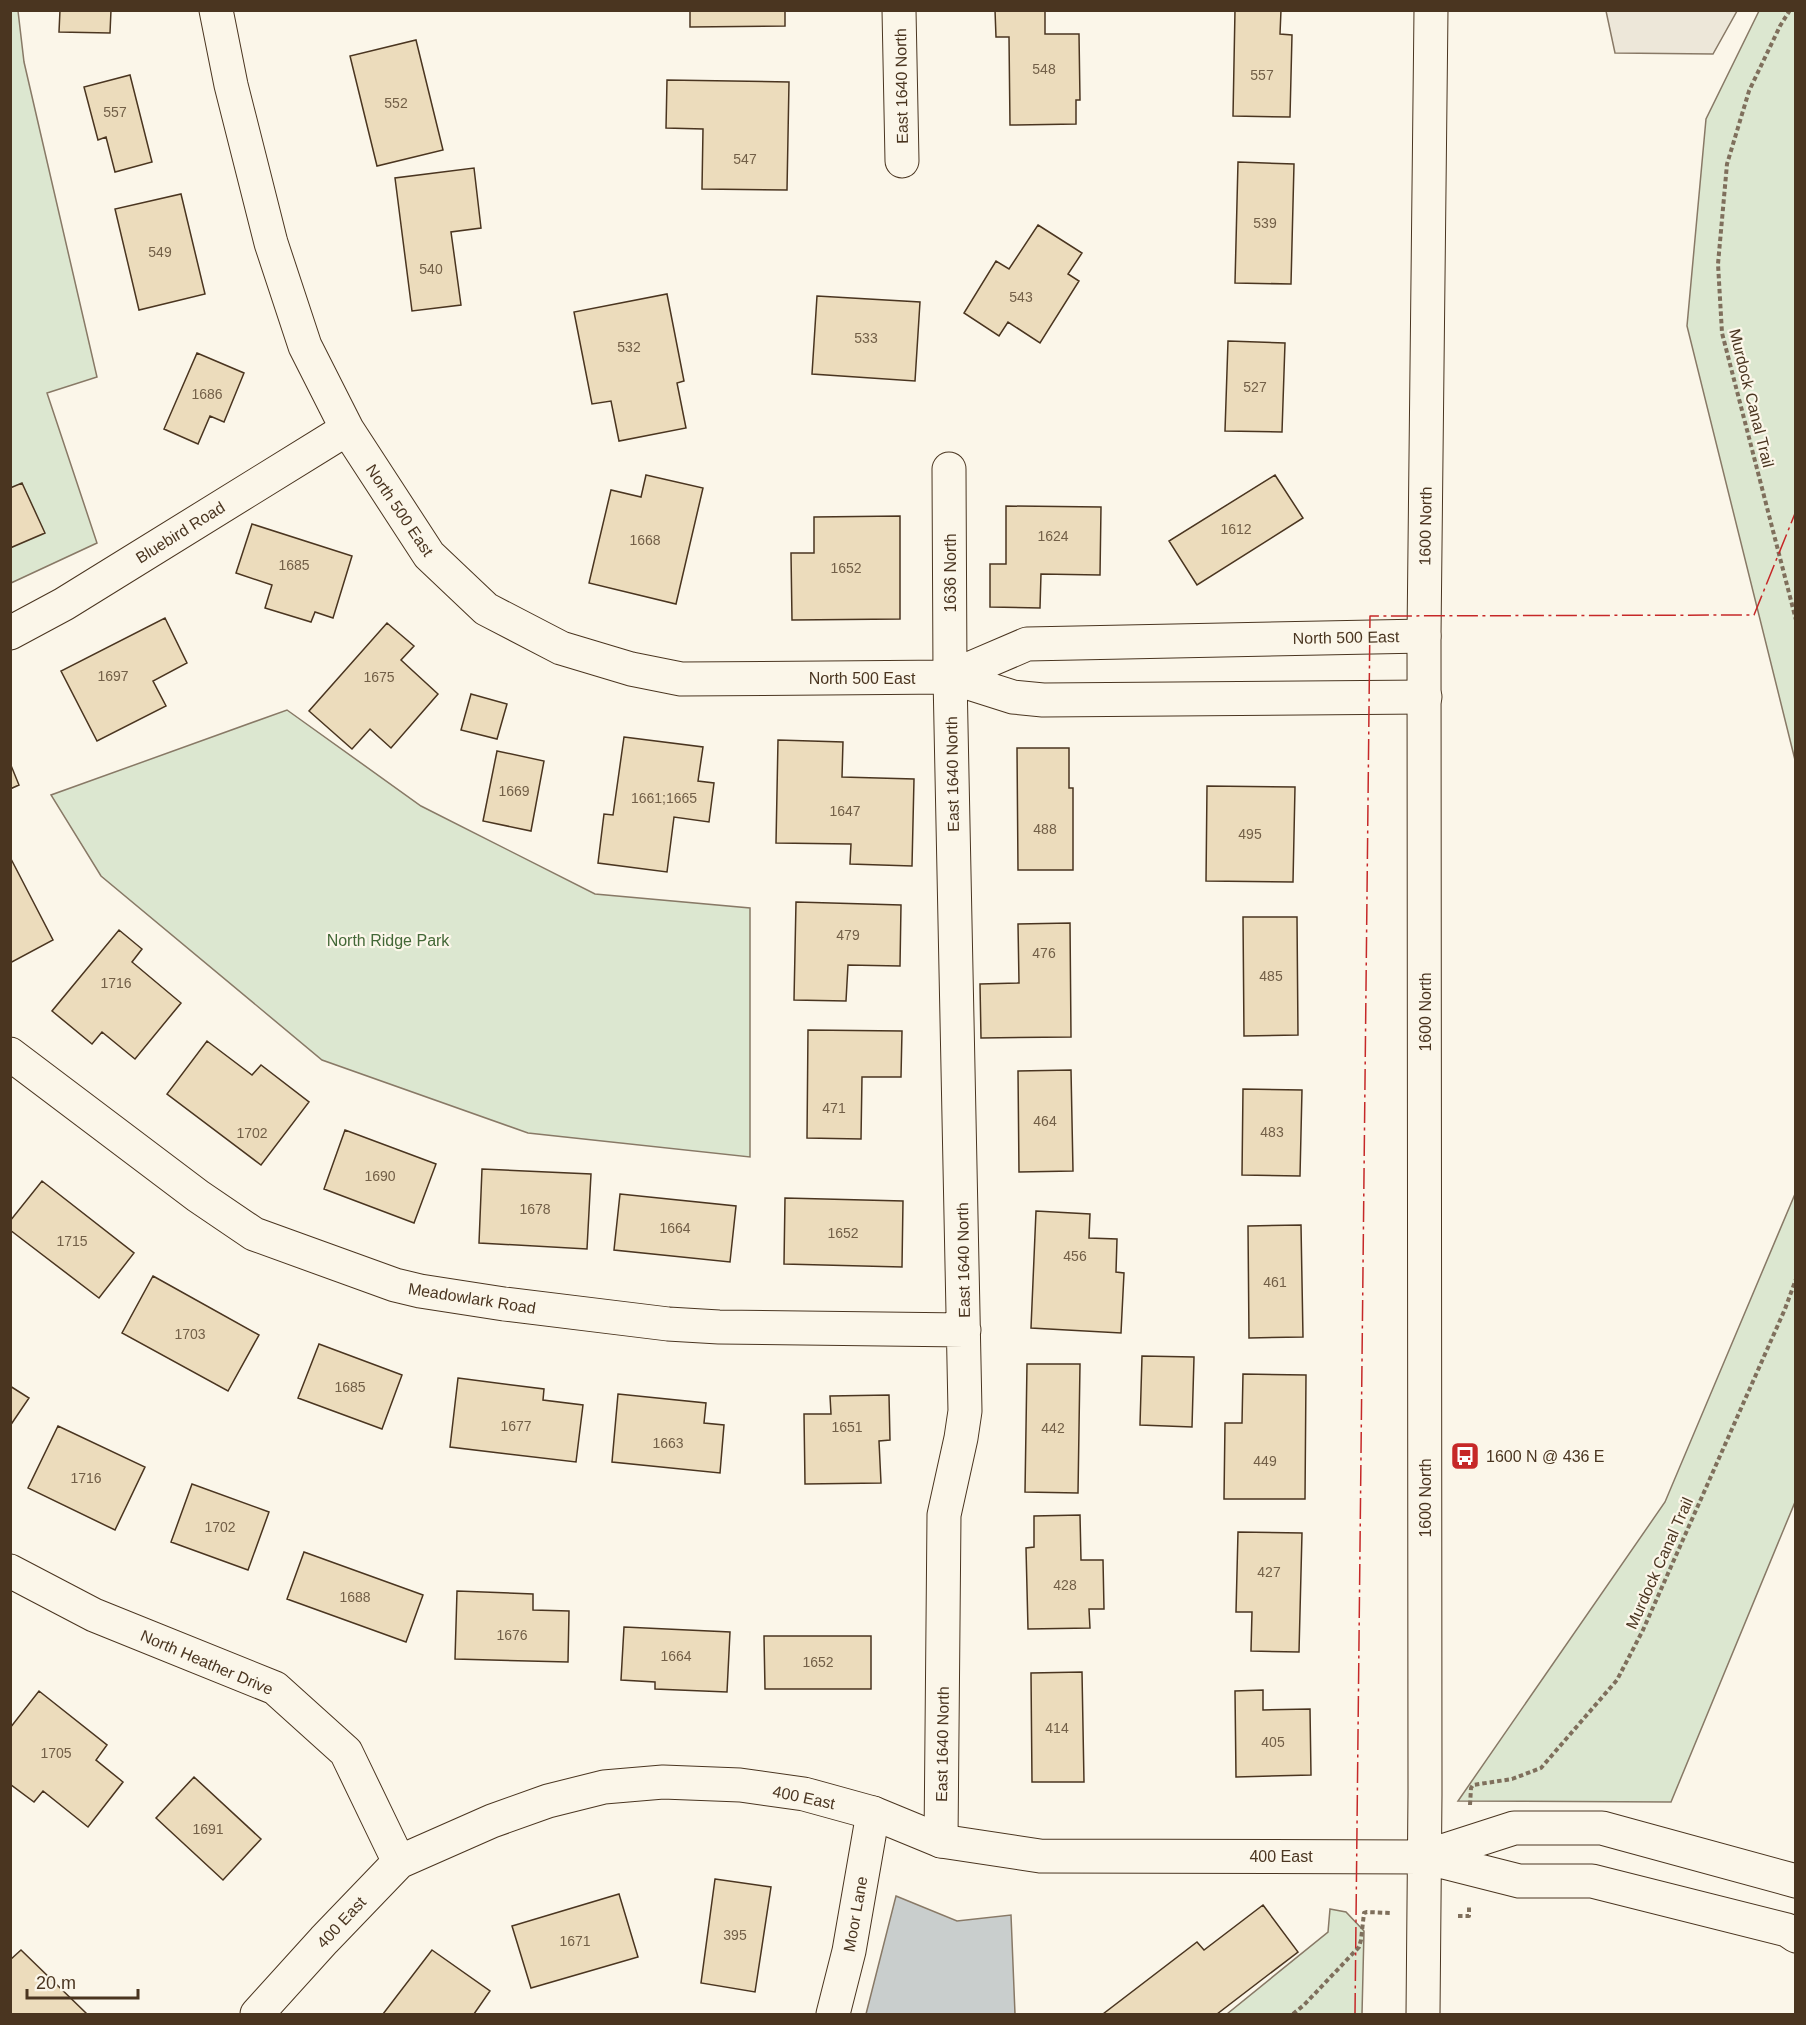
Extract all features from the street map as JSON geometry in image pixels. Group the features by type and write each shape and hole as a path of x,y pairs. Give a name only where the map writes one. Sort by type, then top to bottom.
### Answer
{"street":[{"name":"North 500 East","path":"216,10 231,85 271,243 304,346 347,429 429,555 486,609 561,648 631,669 681,679 950,677 1013,697 1043,700 1425,697"},
{"name":"East 1640 North","path":"899,10 902,160"},
{"name":"1600 North","path":"1423,2014 1424,636 1431,10"},
{"name":"Bluebird Road","path":"10,633 64,604 347,429"},
{"name":"1636 North","path":"949,470 950,677"},
{"name":"North 500 East","path":"950,677 1028,644 1424,636"},
{"name":"East 1640 North","path":"941,1841 944,1515 965,1411 950,677"},
{"name":"Meadowlark Road","path":"10,1054 189,1190 254,1234 395,1285 504,1304 669,1324 719,1327 964,1330"},
{"name":"North Heather Drive","path":"10,1571 94,1616 275,1688 346,1752 399,1862"},
{"name":"400 East","path":"257,2014 399,1862 492,1821 548,1800 604,1787 663,1782 740,1785 804,1794 873,1813 941,1841 1041,1856 1424,1857 1518,1881 1592,1881 1787,1930 1796,1936"},
{"name":"Moor Lane","path":"833,2014 849,1951 873,1813"},
{"name":"400 East","path":"1424,1857 1514,1828 1602,1828 1796,1881"}],"path":[{"name":"Murdock Canal Trail","path":"1790,10 1749,91 1727,164 1718,264 1722,333 1796,620"},
{"name":"Murdock Canal Trail","path":"1471,1788 1473,1785 1512,1779 1541,1768 1617,1680 1642,1630 1785,1309 1796,1279"},
{"path":"1293,2014 1359,1947 1364,1913 1367,1912"}],"green space":[{"path":"10,11 18,11 24,62 97,377 47,393 97,543 11,583"},
{"path":"1759,11 1796,11 1795,760 1687,326 1706,119"},
{"name":"North Ridge Park","path":"287,710 421,806 595,894 750,908 750,1157 528,1133 322,1060 101,876 51,795"},
{"path":"1795,1194 1795,1502 1671,1802 1458,1801 1665,1502"},
{"path":"1330,1909 1346,1912 1364,1931 1362,2014 1227,2014 1328,1932"}],"shaded area":[{"path":"1606,10 1737,11 1713,54 1615,53"},
{"path":"896,1896 957,1921 1011,1915 1015,2014 866,2014"}],"building":[{"path":"60,10 111,10 110,33 59,32"},
{"path":"690,10 785,10 785,26 690,27"},
{"path":"995,10 1045,10 1045,34 1079,34 1080,100 1076,100 1076,124 1010,125 1009,37 996,37"},
{"path":"1235,10 1281,10 1280,34 1292,35 1290,117 1233,116"},
{"path":"416,40 443,150 377,166 350,56"},
{"path":"130,75 152,162 115,172 106,137 98,140 84,87"},
{"path":"667,80 789,82 787,190 702,189 703,129 666,128"},
{"path":"1238,162 1294,164 1291,284 1235,283"},
{"path":"474,168 481,228 451,232 461,305 412,311 395,178"},
{"path":"181,194 205,294 139,310 115,209"},
{"path":"1038,225 1082,253 1068,274 1079,281 1040,343 1008,322 999,336 964,313 996,261 1009,269"},
{"path":"667,294 684,381 677,383 686,428 619,441 611,401 592,404 574,312"},
{"path":"817,296 920,302 915,381 812,374"},
{"path":"1228,341 1285,343 1282,432 1225,431"},
{"path":"197,353 244,373 224,422 210,416 198,444 164,429"},
{"path":"646,475 703,488 676,604 589,583 611,490 641,497"},
{"path":"1275,475 1303,518 1197,585 1169,541"},
{"path":"22,483 45,533 10,548 10,488"},
{"path":"1006,506 1101,507 1100,575 1041,574 1040,608 990,607 990,564 1006,564"},
{"path":"900,516 900,619 792,620 791,553 814,553 814,517"},
{"path":"252,524 352,556 333,618 315,612 311,622 265,608 272,585 236,573"},
{"path":"165,618 187,663 153,681 166,706 97,741 61,671"},
{"path":"387,623 414,646 401,660 438,694 391,748 370,729 352,749 309,711"},
{"path":"471,694 507,704 497,739 461,730"},
{"path":"624,737 703,747 698,781 714,783 709,822 674,817 667,872 598,863 604,814 613,815"},
{"path":"778,740 843,742 842,777 914,779 912,866 850,864 851,844 776,843"},
{"path":"1017,748 1069,748 1069,788 1073,788 1073,870 1018,870"},
{"path":"497,751 544,761 531,831 483,821"},
{"path":"10,763 19,785 10,789"},
{"path":"1207,786 1295,787 1293,882 1206,881"},
{"path":"10,857 53,940 10,963"},
{"path":"796,902 901,905 900,966 848,965 846,1001 794,1000"},
{"path":"1243,917 1297,917 1298,1035 1244,1036"},
{"path":"1070,923 1071,1037 981,1038 980,984 1019,983 1018,924"},
{"path":"119,930 142,949 132,962 181,1003 135,1059 102,1032 92,1044 52,1011"},
{"path":"808,1030 902,1031 901,1077 862,1077 861,1139 807,1138"},
{"path":"207,1041 252,1075 261,1065 309,1102 261,1165 167,1094"},
{"path":"1071,1070 1073,1171 1019,1172 1018,1071"},
{"path":"1243,1089 1302,1090 1300,1176 1242,1175"},
{"path":"345,1130 436,1164 414,1223 324,1189"},
{"path":"482,1169 591,1174 587,1249 479,1243"},
{"path":"42,1181 134,1253 99,1298 10,1230 10,1221"},
{"path":"620,1194 736,1206 730,1262 614,1250"},
{"path":"785,1198 903,1201 902,1267 784,1264"},
{"path":"1036,1211 1090,1214 1089,1238 1117,1239 1116,1272 1124,1273 1121,1333 1031,1328"},
{"path":"1301,1225 1303,1337 1249,1338 1248,1226"},
{"path":"153,1276 259,1335 228,1391 122,1333"},
{"path":"319,1344 402,1375 382,1429 298,1398"},
{"path":"1142,1356 1194,1357 1192,1427 1140,1425"},
{"path":"1027,1364 1080,1364 1078,1493 1025,1492"},
{"path":"1243,1374 1306,1375 1305,1499 1224,1499 1225,1423 1242,1423"},
{"path":"458,1378 544,1389 543,1400 583,1405 576,1462 450,1447"},
{"path":"10,1386 29,1398 10,1426"},
{"path":"618,1394 706,1403 704,1423 724,1425 720,1473 612,1462"},
{"path":"889,1395 890,1440 879,1441 881,1483 805,1484 804,1414 831,1414 830,1396"},
{"path":"58,1426 145,1467 115,1530 28,1488"},
{"path":"192,1484 269,1512 248,1570 171,1542"},
{"path":"1080,1515 1081,1560 1103,1560 1104,1609 1089,1609 1090,1628 1028,1629 1026,1548 1034,1547 1034,1516"},
{"path":"1238,1532 1302,1533 1299,1652 1251,1651 1252,1612 1236,1612"},
{"path":"304,1552 423,1595 406,1642 287,1599"},
{"path":"457,1591 533,1594 533,1610 569,1611 568,1662 455,1659"},
{"path":"624,1627 730,1632 727,1692 655,1689 655,1682 621,1680"},
{"path":"764,1636 871,1636 871,1689 765,1689"},
{"path":"1082,1672 1084,1782 1032,1782 1031,1673"},
{"path":"1263,1690 1263,1710 1310,1709 1311,1775 1236,1777 1235,1691"},
{"path":"39,1691 107,1745 96,1760 123,1782 88,1827 43,1791 34,1802 10,1784 10,1728"},
{"path":"194,1777 261,1839 223,1880 156,1818"},
{"path":"715,1879 771,1887 755,1992 701,1983"},
{"path":"619,1894 638,1957 531,1988 512,1926"},
{"path":"1263,1905 1298,1952 1217,2014 1103,2014 1197,1942 1204,1950"},
{"path":"21,1950 87,2014 10,2014 10,1960"},
{"path":"432,1950 490,1991 474,2014 383,2014"}],"power":[{"path":"1355,2014 1370,616 1754,615 1796,511"}],"place":[{"name":"1600 N @ 436 E","path":"1465,1456"}]}
